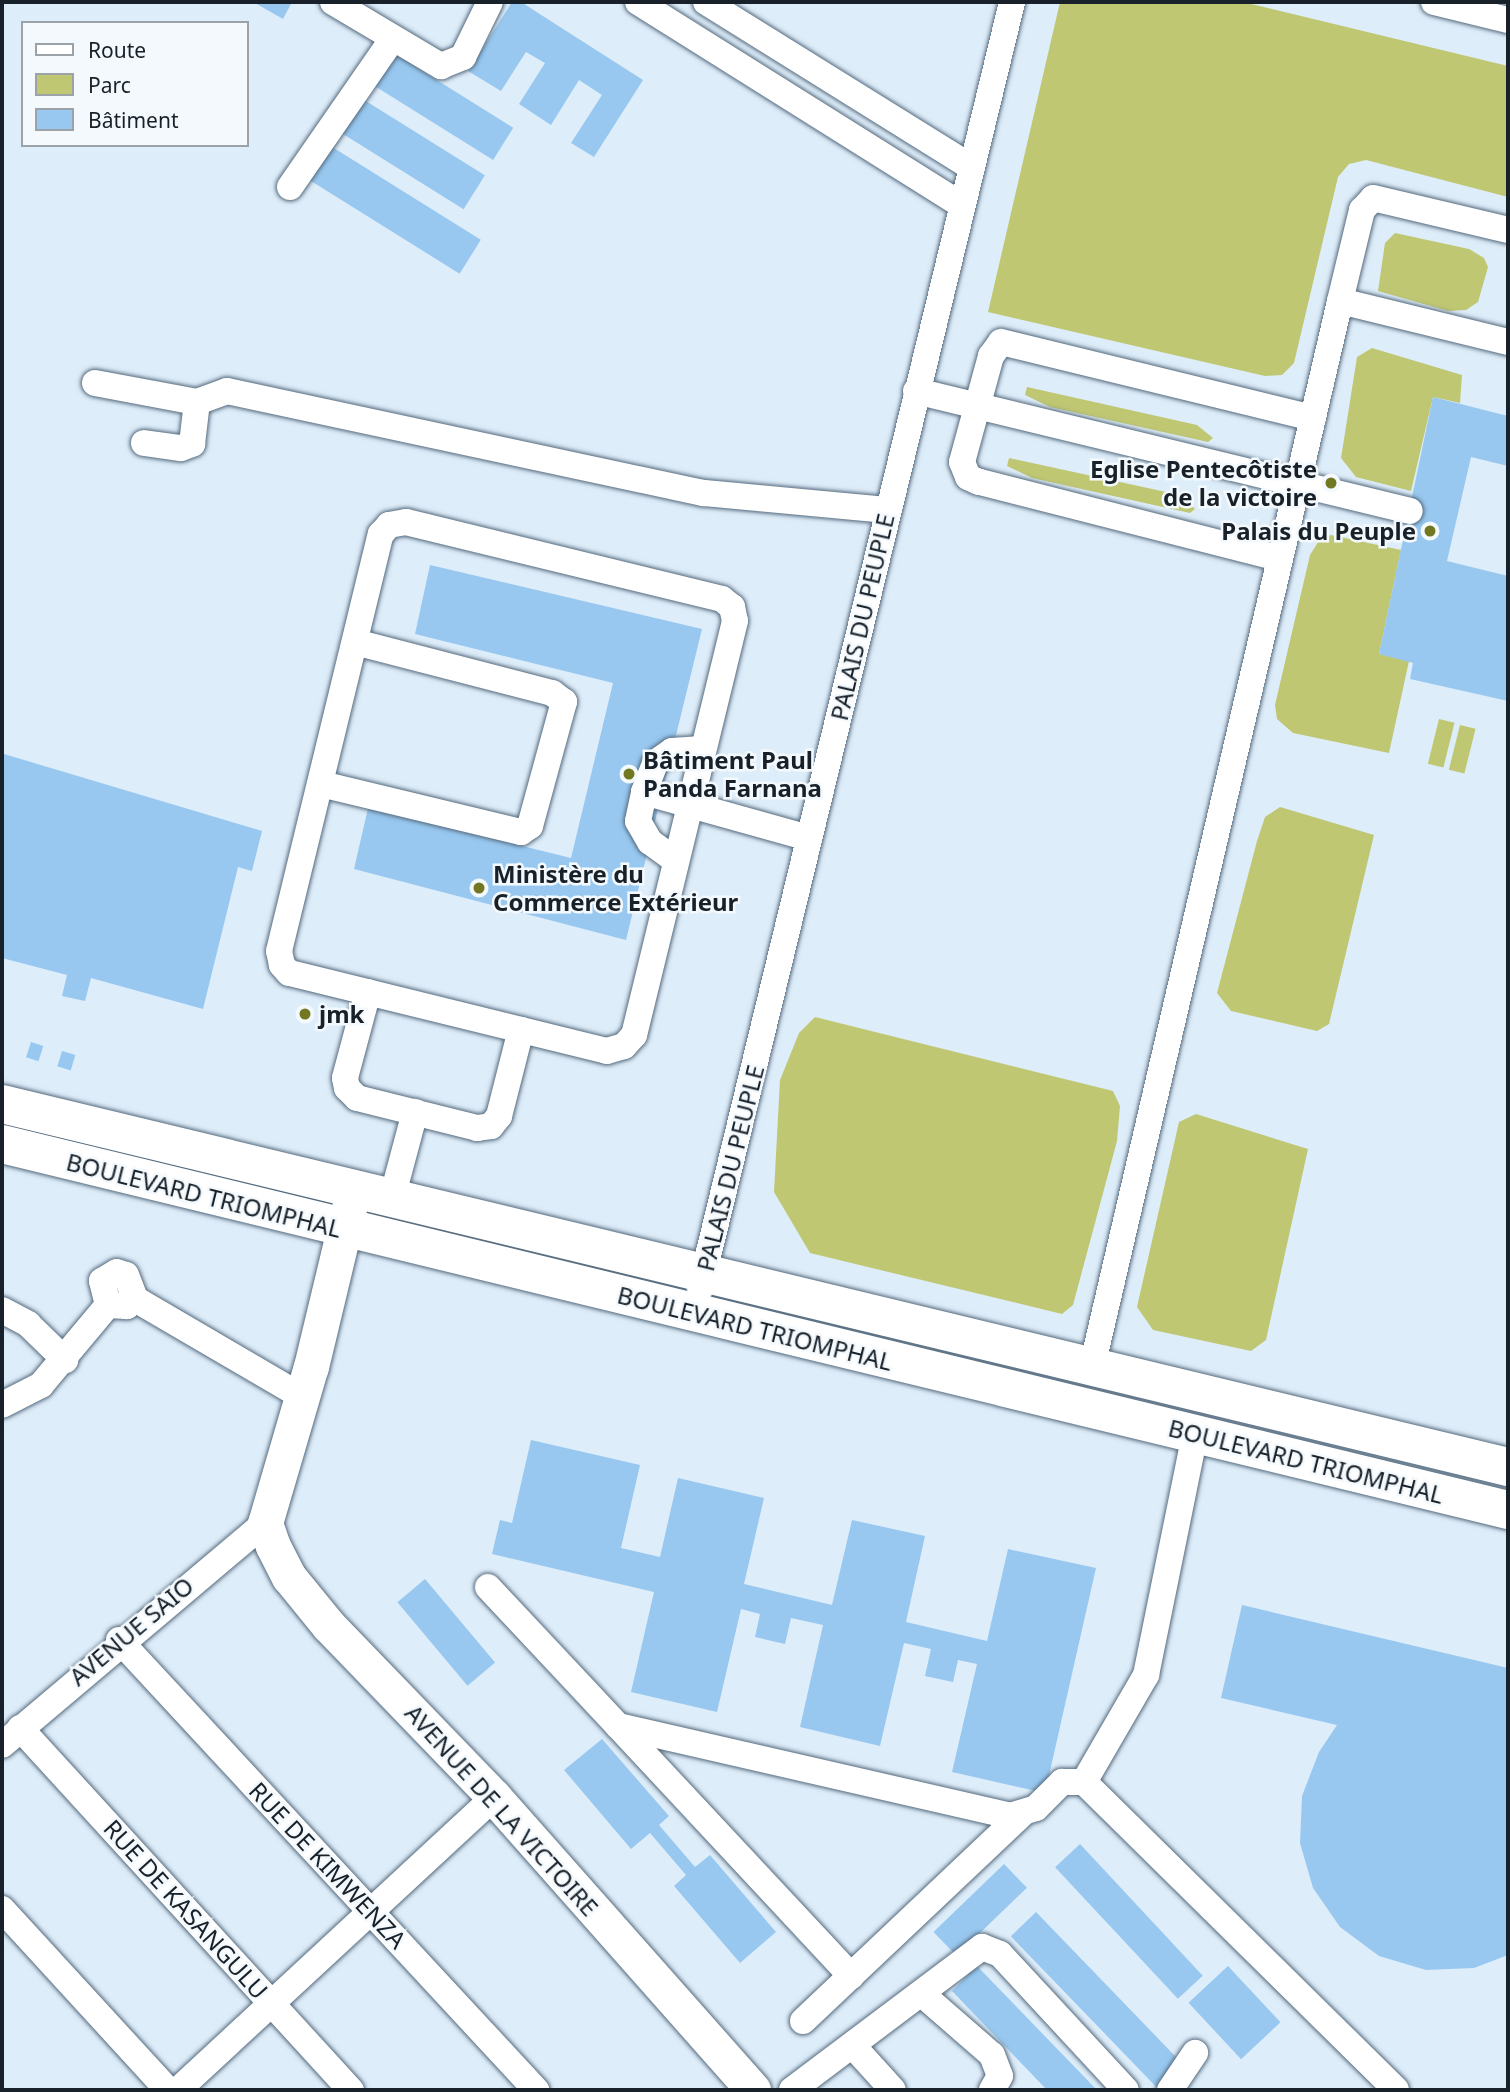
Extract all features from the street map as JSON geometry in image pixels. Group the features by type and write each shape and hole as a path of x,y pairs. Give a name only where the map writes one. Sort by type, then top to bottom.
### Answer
{"highway":[{"name":"BOULEVARD TRIOMPHAL","path":"2,1104 1508,1467"},
{"name":"BOULEVARD TRIOMPHAL","path":"2,1144 344,1230 1508,1510"}],"main road":[{"path":"265,1522 303,1397 353,1189"},
{"name":"AVENUE DE LA VICTOIRE","path":"265,1522 289,1577 309,1603 494,1797 745,2087"}],"street":[{"path":"333,2 429,61 450,66 463,57 490,2"},
{"path":"638,2 962,205"},
{"path":"706,2 971,167"},
{"name":"PALAIS DU PEUPLE","path":"695,1314 887,510 1012,2"},
{"path":"1434,2 1508,20"},
{"path":"289,187 393,38"},
{"path":"1092,1367 1163,1072 1278,558 1362,210 1373,198 1508,230"},
{"path":"1340,301 1508,342"},
{"path":"1278,558 968,477 962,462 994,347 1012,341 1312,418"},
{"path":"95,383 197,402 227,391 704,493 887,510"},
{"path":"916,391 1410,511"},
{"path":"144,443 181,448 192,444 197,402"},
{"path":"406,522 722,599 732,607 735,621 634,1035 624,1046 607,1051 289,973 282,965 279,951 355,642 381,534 388,525 406,522"},
{"path":"321,784 521,832 530,826 564,702 552,693 355,642"},
{"path":"675,860 650,842 638,821 644,792 655,763 673,751 702,748"},
{"path":"644,792 809,838"},
{"path":"368,992 345,1078 347,1088 357,1098 477,1128 491,1126 499,1116 521,1030"},
{"path":"392,1198 415,1112"},
{"path":"2,1405 41,1385 114,1309 303,1397"},
{"path":"2,1310 28,1324 65,1360"},
{"path":"1084,1782 1146,1675 1195,1435"},
{"name":"AVENUE SAIO","path":"11,1736 119,1640 265,1522"},
{"path":"488,1587 851,1976"},
{"name":"RUE DE KIMWENZA","path":"119,1640 536,2090"},
{"path":"618,1726 980,1811 1022,1814"},
{"name":"RUE DE KASANGULU","path":"11,1736 272,2003 351,2090"},
{"path":"803,2021 1022,1814 1062,1782 1084,1782 1396,2090"},
{"path":"178,2090 494,1797"},
{"path":"2,1909 168,2090"},
{"path":"792,2090 923,1995 982,1947 1000,1954 1126,2090"},
{"path":"923,1995 992,2055 1000,2076 992,2090"},
{"path":"853,2046 893,2090"},
{"path":"1170,2090 1195,2053"}],"green space":[{"path":"1060,2 1243,2 1508,66 1508,197 1366,160 1349,164 1338,177 1294,363 1282,375 1265,376 988,312"},
{"path":"1395,233 1469,249 1484,258 1488,267 1478,302 1466,310 1448,311 1378,291 1385,243"},
{"path":"1372,348 1462,375 1460,403 1433,397 1411,491 1356,477 1341,458 1357,357"},
{"path":"1027,387 1197,425 1213,438 1208,442 1050,407 1025,395"},
{"path":"1009,458 1180,495 1195,509 1190,513 1032,478 1007,466"},
{"path":"1331,535 1401,550 1379,654 1409,661 1389,753 1293,733 1277,719 1275,705 1310,555 1320,539"},
{"path":"1439,719 1455,723 1443,768 1428,764"},
{"path":"1460,725 1476,729 1464,774 1449,770"},
{"path":"1280,807 1374,835 1329,1024 1317,1031 1231,1011 1217,993 1265,817"},
{"path":"815,1017 1113,1091 1120,1106 1117,1141 1073,1305 1062,1314 810,1253 774,1192 780,1080 799,1033"},
{"path":"1196,1114 1308,1149 1266,1340 1251,1351 1153,1330 1137,1307 1179,1122"}],"building":[{"path":"253,2 292,2 283,19"},
{"path":"512,2 521,2 643,80 594,157 571,143 602,95 579,80 551,125 519,104 545,63 526,52 501,91 468,71"},
{"path":"392,52 513,128 493,160 372,84"},
{"path":"361,98 485,175 464,209 340,132"},
{"path":"329,145 481,240 460,274 308,179"},
{"name":"Palais du Peuple","path":"1433,397 1508,416 1508,466 1471,457 1447,561 1508,576 1508,701 1410,679 1413,663 1379,654"},
{"name":"Bâtiment Paul Panda Farnana","path":"430,565 702,629 626,940 354,869 368,808 571,858 613,683 415,634"},
{"path":"4,754 262,831 252,871 238,867 203,1009 91,978 85,1001 62,996 67,975 2,958"},
{"path":"31,1042 43,1046 38,1061 26,1057"},
{"path":"62,1051 75,1055 71,1070 57,1066"},
{"path":"531,1440 640,1465 621,1548 660,1557 678,1478 764,1498 744,1584 832,1605 852,1520 925,1536 906,1622 987,1641 1008,1549 1096,1568 1045,1793 952,1772 977,1664 958,1660 953,1682 925,1676 931,1649 904,1643 880,1746 800,1727 823,1625 791,1618 785,1644 755,1637 760,1614 741,1609 717,1712 631,1692 654,1592 492,1554 500,1520 512,1523"},
{"path":"425,1579 495,1662 467,1686 397,1602"},
{"path":"1242,1605 1508,1668 1508,1955 1474,1968 1426,1970 1379,1956 1340,1927 1313,1888 1300,1843 1302,1796 1319,1752 1337,1725 1221,1698"},
{"path":"602,1739 669,1816 659,1825 695,1867 710,1855 776,1932 740,1963 674,1886 686,1875 650,1833 631,1849 564,1770"},
{"path":"1080,1844 1203,1976 1178,1999 1055,1867"},
{"path":"1004,1864 1027,1888 956,1956 934,1932"},
{"path":"1036,1912 1186,2067 1163,2090 1159,2090 1011,1936"},
{"path":"977,1966 1097,2090 1047,2090 952,1991"},
{"path":"1228,1966 1281,2022 1241,2059 1189,2003"}],"place":[{"name":"Eglise Pentecôtiste de la victoire","path":"1331,483"},
{"name":"Palais du Peuple","path":"1430,531"},
{"name":"Bâtiment Paul Panda Farnana","path":"629,774"},
{"name":"Ministère du Commerce Extérieur","path":"479,888"},
{"name":"jmk","path":"305,1014"}]}
